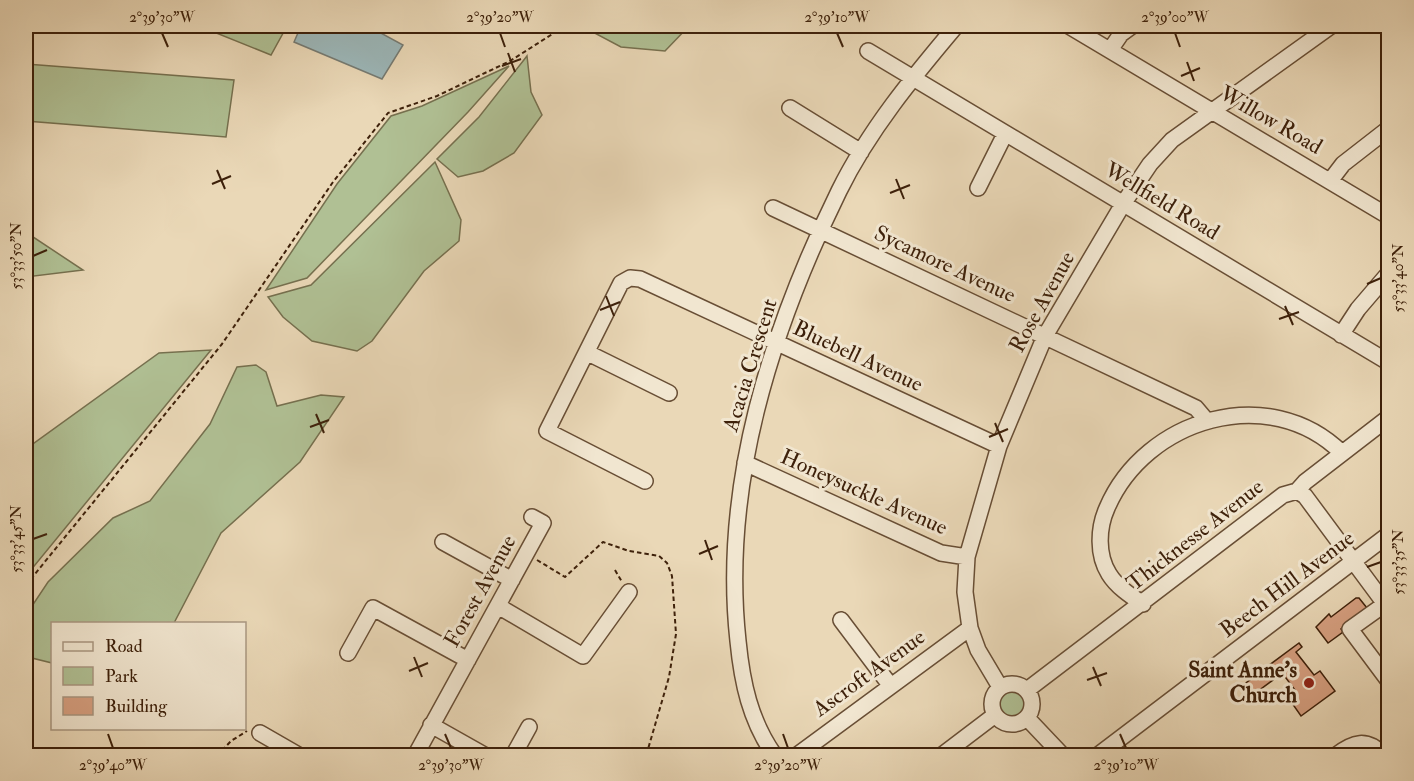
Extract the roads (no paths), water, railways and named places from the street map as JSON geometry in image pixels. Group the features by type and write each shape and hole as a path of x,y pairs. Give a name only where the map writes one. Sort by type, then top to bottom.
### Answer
{"street":[{"name":"Acacia Crescent","path":"775,756 749,705 735,620 735,537 745,463 765,377 839,190 861,152 912,78 956,26"},
{"name":"Willow Road","path":"1069,26 1389,216"},
{"path":"1110,50 1121,34 1132,26"},
{"name":"Rose Avenue","path":"1000,687 978,650 970,628 965,592 967,557 999,446 1045,336 1123,204 1150,164 1172,140 1331,26"},
{"name":"Wellfield Road","path":"868,51 1389,362"},
{"path":"790,108 861,152"},
{"path":"1330,180 1342,164 1389,129"},
{"path":"978,188 1005,134"},
{"name":"Sycamore Avenue","path":"773,208 1196,408 1207,420"},
{"path":"1341,335 1358,309 1389,274"},
{"name":"Bluebell Avenue","path":"645,480 547,431 621,283 630,278 640,279 999,446"},
{"path":"588,353 669,393"},
{"path":"1143,604 1117,584 1105,567 1100,542 1104,515 1122,481 1147,453 1179,431 1207,420 1252,414 1291,422 1323,438 1342,453"},
{"name":"Thicknesse Avenue","path":"1027,690 1143,604 1283,495 1297,491 1305,482 1389,418"},
{"name":"Honeysuckle Avenue","path":"745,463 941,553 967,557"},
{"path":"1297,491 1305,496 1387,606 1350,629 1389,680"},
{"name":"Forest Avenue","path":"415,756 543,523 532,517"},
{"name":"Beech Hill Avenue","path":"1098,756 1389,535"},
{"path":"443,542 512,580"},
{"path":"498,606 583,656 629,592"},
{"path":"348,653 373,608 468,660"},
{"path":"842,620 890,685"},
{"name":"Ascroft Avenue","path":"796,756 970,628"},
{"path":"1012,684 1027,690 1032,704 1027,718 1012,724 1000,720 995,715 993,698 1000,687 1012,684"},
{"path":"941,756 995,715"},
{"path":"1027,718 1063,756"},
{"path":"431,725 486,756"},
{"path":"513,756 529,728"},
{"path":"260,734 300,756"},
{"path":"1335,756 1351,744 1361,742 1373,746 1384,756"}],"water":[{"path":"301,26 368,26 403,45 382,79 294,42"}],"place":[{"name":"Saint Anne's Church","path":"1309,683"}]}
